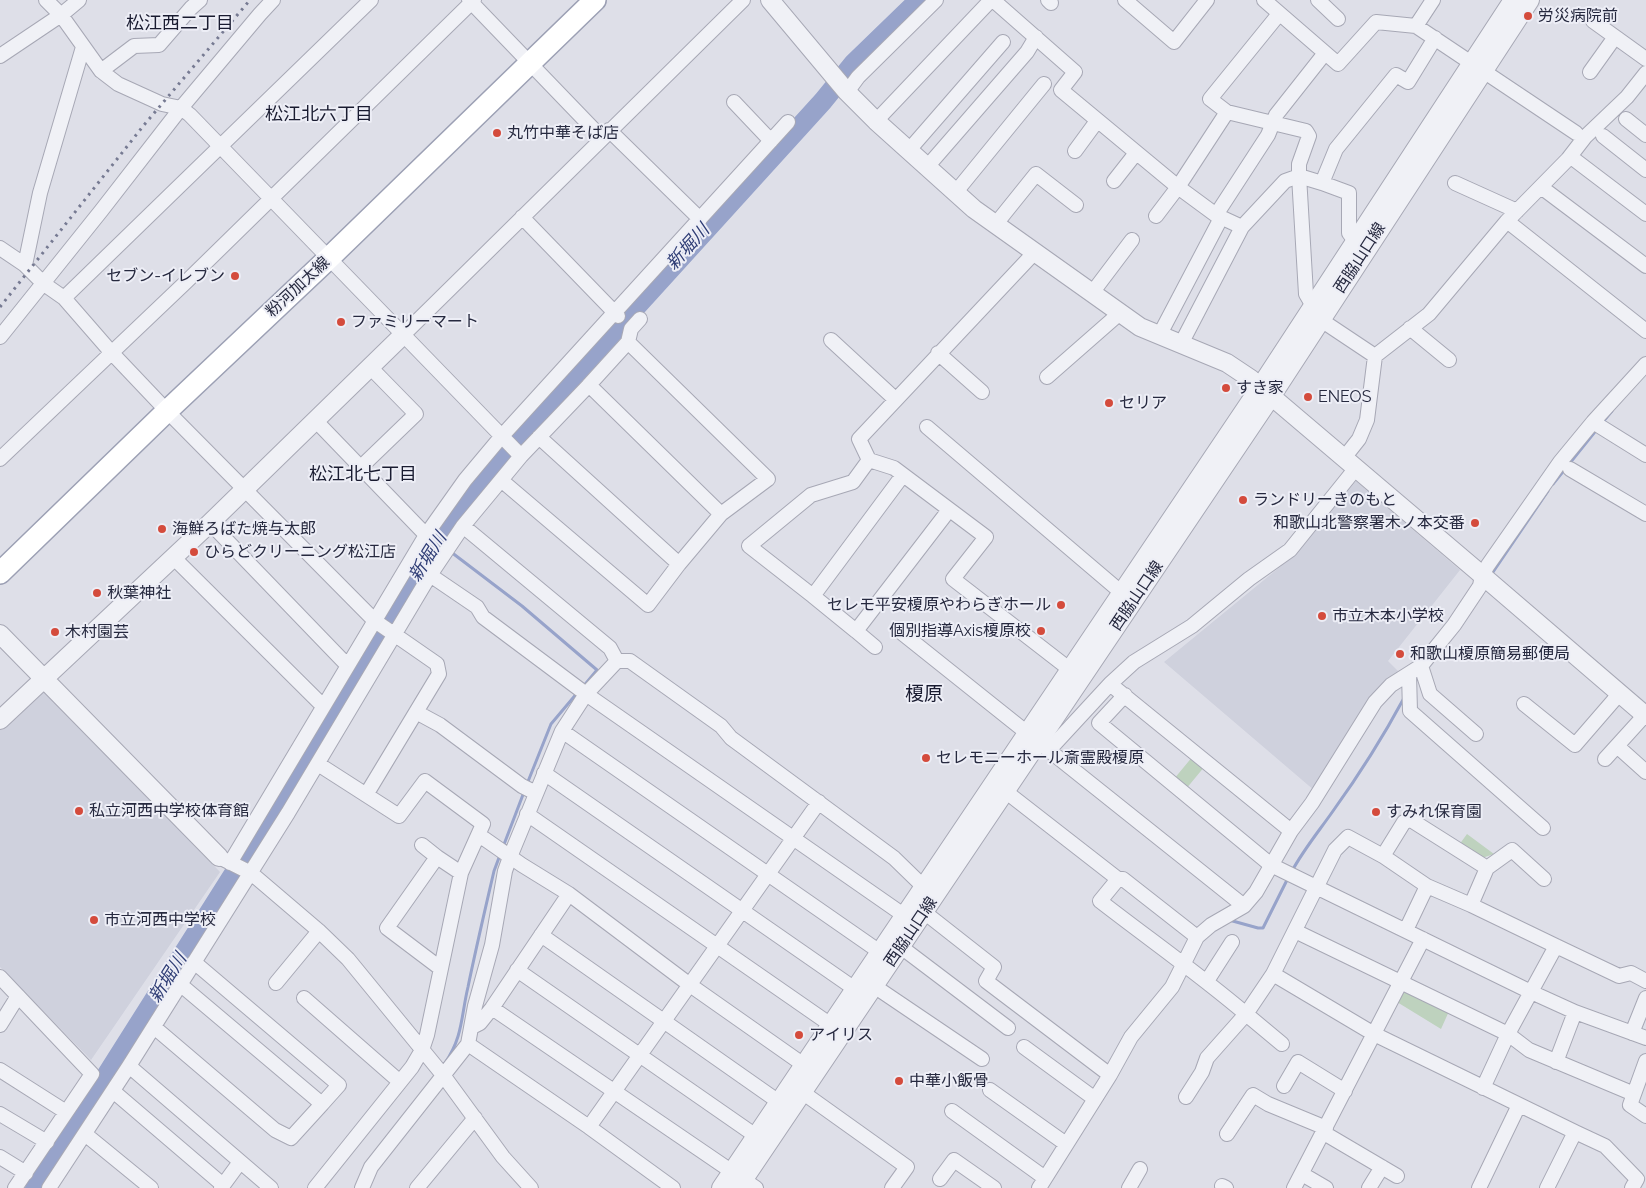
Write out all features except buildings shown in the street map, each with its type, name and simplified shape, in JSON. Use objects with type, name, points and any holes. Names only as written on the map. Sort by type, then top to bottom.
[{"type":"main road","name":"粉河加太線","points":[[0,573],[595,0]]},
{"type":"street","points":[[46,0],[61,15],[100,71],[118,84],[162,104],[181,108],[190,115],[519,454]]},
{"type":"street","points":[[0,56],[61,15],[79,0]]},
{"type":"street","points":[[100,71],[134,46],[159,44],[200,0]]},
{"type":"street","points":[[0,337],[44,284],[181,108],[273,0]]},
{"type":"street","points":[[64,298],[372,0]]},
{"type":"street","points":[[0,720],[210,523],[370,368],[743,0]]},
{"type":"street","points":[[770,0],[846,90],[876,121],[955,193],[996,225],[1140,327],[1227,363],[1266,392],[1646,716],[1605,759]]},
{"type":"street","points":[[846,90],[936,0]]},
{"type":"street","points":[[876,121],[992,0],[1075,72],[1061,90],[1178,187],[1219,216],[1242,227]]},
{"type":"street","points":[[1128,1],[1174,42],[1207,0]]},
{"type":"street","points":[[1264,0],[1338,64],[1376,22],[1416,26],[1576,133]]},
{"type":"street","points":[[1318,0],[1338,19]]},
{"type":"street","points":[[1416,26],[1433,0]]},
{"type":"street","name":"西脇山口線","points":[[1478,67],[1513,0]]},
{"type":"street","name":"西脇山口線","points":[[1076,674],[1266,392],[1360,245],[1478,67],[1530,0]]},
{"type":"street","points":[[0,459],[187,281],[471,1],[529,63],[700,219]]},
{"type":"street","points":[[1279,14],[1210,99],[1227,112],[1306,131],[1310,136],[1299,164],[1306,294],[1317,313],[1376,356]]},
{"type":"street","points":[[1594,21],[1646,59]]},
{"type":"street","points":[[1590,72],[1615,37]]},
{"type":"street","points":[[927,167],[1027,52],[1036,38]]},
{"type":"street","points":[[1322,183],[1336,149],[1396,75],[1408,82],[1435,38]]},
{"type":"street","points":[[909,150],[1003,42]]},
{"type":"street","points":[[25,264],[40,193],[82,47]]},
{"type":"street","points":[[1159,336],[1219,216],[1268,135],[1276,115],[1325,53]]},
{"type":"street","points":[[1038,741],[1110,684],[1134,662],[1192,626],[1249,579],[1290,550],[1350,463],[1367,420],[1376,356],[1429,314],[1507,221],[1568,159],[1585,138],[1627,97],[1646,73]]},
{"type":"street","points":[[955,193],[1044,84]]},
{"type":"street","points":[[734,102],[771,141]]},
{"type":"street","points":[[1156,216],[1178,187],[1227,112]]},
{"type":"street","points":[[1626,119],[1646,135]]},
{"type":"street","points":[[1075,151],[1097,121]]},
{"type":"street","points":[[225,860],[375,622],[426,535],[465,480],[788,122]]},
{"type":"street","points":[[1603,136],[1646,170]]},
{"type":"street","points":[[1114,181],[1136,152]]},
{"type":"street","points":[[1575,160],[1646,214]]},
{"type":"street","points":[[996,225],[1036,174],[1076,205]]},
{"type":"street","points":[[1181,344],[1242,227],[1285,181],[1299,176],[1349,193],[1350,233],[1360,245]]},
{"type":"street","points":[[1455,183],[1517,211]]},
{"type":"street","points":[[1541,187],[1646,266]]},
{"type":"street","points":[[522,217],[616,314]]},
{"type":"street","points":[[1507,221],[1646,331]]},
{"type":"street","points":[[1092,293],[1132,240]]},
{"type":"street","points":[[0,248],[25,264],[44,284],[64,298],[111,352],[167,411],[375,622],[437,664],[439,674],[366,796]]},
{"type":"street","points":[[1035,252],[859,439],[869,460],[894,468],[986,538],[954,579],[1076,674]]},
{"type":"street","points":[[1047,377],[1120,313]]},
{"type":"street","points":[[1410,328],[1449,360]]},
{"type":"street","points":[[56,1185],[85,1134],[181,985],[318,764],[430,574],[463,526],[501,480],[519,454],[540,437],[589,385],[632,329],[768,479],[722,514],[679,564],[648,605],[501,480]]},
{"type":"street","points":[[831,340],[895,399]]},
{"type":"street","points":[[938,353],[982,392]]},
{"type":"street","points":[[952,1111],[1042,1183],[1110,1075],[1131,1037],[1186,967],[1198,937],[1211,925],[1244,906],[1256,892],[1291,831],[1312,803],[1375,702],[1391,685],[1415,670],[1454,625],[1560,462],[1597,425],[1646,364]]},
{"type":"street","points":[[361,467],[416,414],[370,368]]},
{"type":"street","points":[[589,385],[722,514]]},
{"type":"street","name":"西脇山口線","points":[[721,1188],[742,1182],[802,1092],[810,1069],[831,1025],[904,916],[929,892],[1005,792],[1038,741],[1122,593],[1266,392]]},
{"type":"street","points":[[315,420],[426,535]]},
{"type":"street","points":[[1597,425],[1646,455]]},
{"type":"street","points":[[927,427],[1122,593]]},
{"type":"street","points":[[540,437],[679,564]]},
{"type":"street","points":[[869,460],[853,482],[811,496],[749,546],[876,647]]},
{"type":"street","points":[[1570,469],[1646,514]]},
{"type":"street","points":[[812,596],[904,475]]},
{"type":"street","points":[[856,631],[949,510]]},
{"type":"street","points":[[210,523],[347,665]]},
{"type":"street","points":[[463,526],[610,648],[617,661]]},
{"type":"street","points":[[174,557],[323,706]]},
{"type":"street","points":[[430,574],[477,607],[483,618],[586,694],[904,916]]},
{"type":"street","points":[[902,633],[1244,906]]},
{"type":"street","points":[[0,634],[225,860],[251,873],[319,931],[348,959],[442,1075],[503,1157],[531,1188]]},
{"type":"street","points":[[362,1188],[371,1167],[468,1044],[475,1006],[492,945],[505,871],[510,857],[562,731],[586,694],[617,661]]},
{"type":"street","points":[[617,661],[630,662],[721,726],[731,738],[894,858],[929,892]]},
{"type":"street","points":[[1415,670],[1430,694],[1476,734]]},
{"type":"street","points":[[1415,670],[1410,711],[1543,828]]},
{"type":"street","points":[[1110,684],[1291,831]]},
{"type":"street","points":[[1524,704],[1575,746],[1620,693]]},
{"type":"street","points":[[1125,695],[1099,723],[1271,865],[1531,992],[1575,1012],[1646,1038]]},
{"type":"street","points":[[416,712],[440,724],[522,786],[536,793]]},
{"type":"street","points":[[562,731],[880,952]]},
{"type":"street","name":"西脇山口線","points":[[742,1182],[756,1136],[779,1102],[810,1069],[874,986],[924,912],[929,892],[1038,741]]},
{"type":"street","points":[[1617,746],[1646,772]]},
{"type":"street","points":[[315,1188],[412,1067],[422,1050],[427,1035],[461,873],[483,824],[425,782],[399,816],[318,764]]},
{"type":"street","points":[[544,773],[855,989]]},
{"type":"street","points":[[1005,792],[1118,879],[1123,879],[1198,937]]},
{"type":"street","points":[[589,1127],[818,802]]},
{"type":"street","points":[[527,814],[831,1025]]},
{"type":"street","points":[[1383,856],[1404,822],[1411,820],[1487,868]]},
{"type":"street","points":[[479,835],[568,894],[810,1069]]},
{"type":"street","points":[[1186,1097],[1202,1072],[1207,1058],[1246,1014],[1273,974],[1335,850],[1348,837],[1383,856],[1427,886],[1619,976],[1631,973],[1646,981]]},
{"type":"street","points":[[422,845],[461,873]]},
{"type":"street","points":[[1471,905],[1487,868],[1512,850],[1544,879]]},
{"type":"street","points":[[438,857],[387,928],[440,968]]},
{"type":"street","points":[[1118,879],[1100,901],[1207,981],[1282,1044]]},
{"type":"street","points":[[1406,930],[1427,886]]},
{"type":"street","points":[[472,1026],[480,1023],[492,1008],[568,894]]},
{"type":"street","points":[[924,912],[994,968],[986,981],[1110,1075]]},
{"type":"street","points":[[276,983],[319,931]]},
{"type":"street","points":[[1295,931],[1402,981],[1508,1034],[1529,1050],[1634,1094]]},
{"type":"street","points":[[541,935],[779,1102]]},
{"type":"street","points":[[1294,1188],[1423,939]]},
{"type":"street","points":[[1207,981],[1232,942]]},
{"type":"street","points":[[1483,1088],[1508,1034],[1556,946]]},
{"type":"street","points":[[901,947],[1008,1028]]},
{"type":"street","points":[[154,1027],[275,1130],[291,1138],[339,1084],[194,962]]},
{"type":"street","points":[[517,970],[756,1136]]},
{"type":"street","points":[[1273,974],[1374,1034],[1605,1146],[1637,1179],[1632,1188]]},
{"type":"street","points":[[0,978],[92,1074],[15,1188]]},
{"type":"street","points":[[181,985],[322,1104]]},
{"type":"street","points":[[874,986],[982,1059]]},
{"type":"street","points":[[0,1026],[18,996]]},
{"type":"street","points":[[304,998],[400,1082]]},
{"type":"street","points":[[1632,1033],[1646,998]]},
{"type":"street","points":[[492,1008],[742,1182]]},
{"type":"street","points":[[1556,1062],[1575,1012]]},
{"type":"street","points":[[468,1044],[589,1127],[673,1188]]},
{"type":"street","points":[[1024,1047],[1095,1099]]},
{"type":"street","points":[[1646,1060],[1630,1105],[1646,1116]]},
{"type":"street","points":[[1284,1086],[1298,1062],[1345,1091]]},
{"type":"street","points":[[129,1066],[271,1188]]},
{"type":"street","points":[[0,1070],[66,1112]]},
{"type":"street","points":[[990,1090],[1066,1144]]},
{"type":"street","points":[[113,1091],[222,1187],[240,1162]]},
{"type":"street","points":[[802,1092],[907,1167],[892,1188]]},
{"type":"street","points":[[1227,1134],[1253,1094],[1268,1104],[1325,1130],[1397,1176]]},
{"type":"street","points":[[1479,1188],[1519,1105]]},
{"type":"street","points":[[0,1114],[47,1142]]},
{"type":"street","points":[[417,1188],[475,1118]]},
{"type":"street","points":[[1547,1188],[1575,1132]]},
{"type":"street","points":[[85,1134],[151,1188]]},
{"type":"street","points":[[0,1157],[26,1172]]},
{"type":"street","points":[[940,1179],[954,1160],[994,1188]]},
{"type":"street","points":[[1369,1188],[1382,1167]]},
{"type":"street","points":[[1129,1188],[1140,1169]]},
{"type":"street","points":[[1302,1174],[1326,1188]]},
{"type":"shaded area","name":"市立木本小学校","points":[[1356,481],[1460,570],[1388,661],[1401,674],[1315,791],[1164,662],[1292,557]]},
{"type":"shaded area","name":"市立河西中学校","points":[[43,689],[220,872],[91,1060],[0,967],[0,730]]},
{"type":"green space","points":[[1193,756],[1205,766],[1186,789],[1174,779]]},
{"type":"green space","points":[[1467,834],[1494,854],[1479,859],[1459,845]]},
{"type":"green space","points":[[1409,991],[1450,1009],[1441,1029],[1397,1002],[1402,993]]},
{"type":"waterway","name":"新堀川","points":[[35,1188],[307,758],[436,543],[487,471],[823,101],[853,64],[919,0]]},
{"type":"waterway","points":[[1602,423],[1612,411]]},
{"type":"waterway","points":[[1553,484],[1598,428]]},
{"type":"waterway","points":[[1491,575],[1548,491]]},
{"type":"waterway","points":[[436,543],[444,547]]},
{"type":"waterway","points":[[451,552],[522,606],[597,670],[582,688]]},
{"type":"waterway","points":[[527,784],[551,724],[578,692]]},
{"type":"waterway","points":[[1292,871],[1361,770],[1404,698]]},
{"type":"waterway","points":[[503,847],[524,792]]},
{"type":"waterway","points":[[445,1063],[455,1044],[461,1026],[487,900],[500,855]]},
{"type":"waterway","points":[[1229,920],[1263,928],[1288,878]]},
{"type":"railway","points":[[0,307],[144,125],[250,0]]},
{"type":"place","name":"労災病院前","points":[[1528,16]]},
{"type":"place","name":"丸竹中華そば店","points":[[497,133]]},
{"type":"place","name":"セブン-イレブン","points":[[235,276]]},
{"type":"place","name":"ファミリーマート","points":[[341,322]]},
{"type":"place","name":"すき家","points":[[1226,388]]},
{"type":"place","name":"ENEOS","points":[[1308,397]]},
{"type":"place","name":"セリア","points":[[1109,403]]},
{"type":"place","name":"ランドリーきのもと","points":[[1243,500]]},
{"type":"place","name":"和歌山北警察署木ノ本交番","points":[[1475,523]]},
{"type":"place","name":"海鮮ろばた焼与太郎","points":[[162,529]]},
{"type":"place","name":"ひらどクリーニング松江店","points":[[194,552]]},
{"type":"place","name":"秋葉神社","points":[[97,593]]},
{"type":"place","name":"セレモ平安榎原やわらぎホール","points":[[1061,605]]},
{"type":"place","name":"市立木本小学校","points":[[1322,616]]},
{"type":"place","name":"個別指導Axis榎原校","points":[[1041,631]]},
{"type":"place","name":"木村園芸","points":[[55,632]]},
{"type":"place","name":"和歌山榎原簡易郵便局","points":[[1400,654]]},
{"type":"place","name":"セレモニーホール斎霊殿榎原","points":[[926,758]]},
{"type":"place","name":"私立河西中学校体育館","points":[[79,811]]},
{"type":"place","name":"すみれ保育園","points":[[1376,812]]},
{"type":"place","name":"市立河西中学校","points":[[94,920]]},
{"type":"place","name":"アイリス","points":[[799,1035]]},
{"type":"place","name":"中華小飯骨","points":[[899,1081]]},
{"type":"district","name":"松江西二丁目","points":[[180,24]]},
{"type":"district","name":"松江北六丁目","points":[[319,115]]},
{"type":"district","name":"松江北七丁目","points":[[363,475]]},
{"type":"district","name":"榎原","points":[[924,694]]}]
